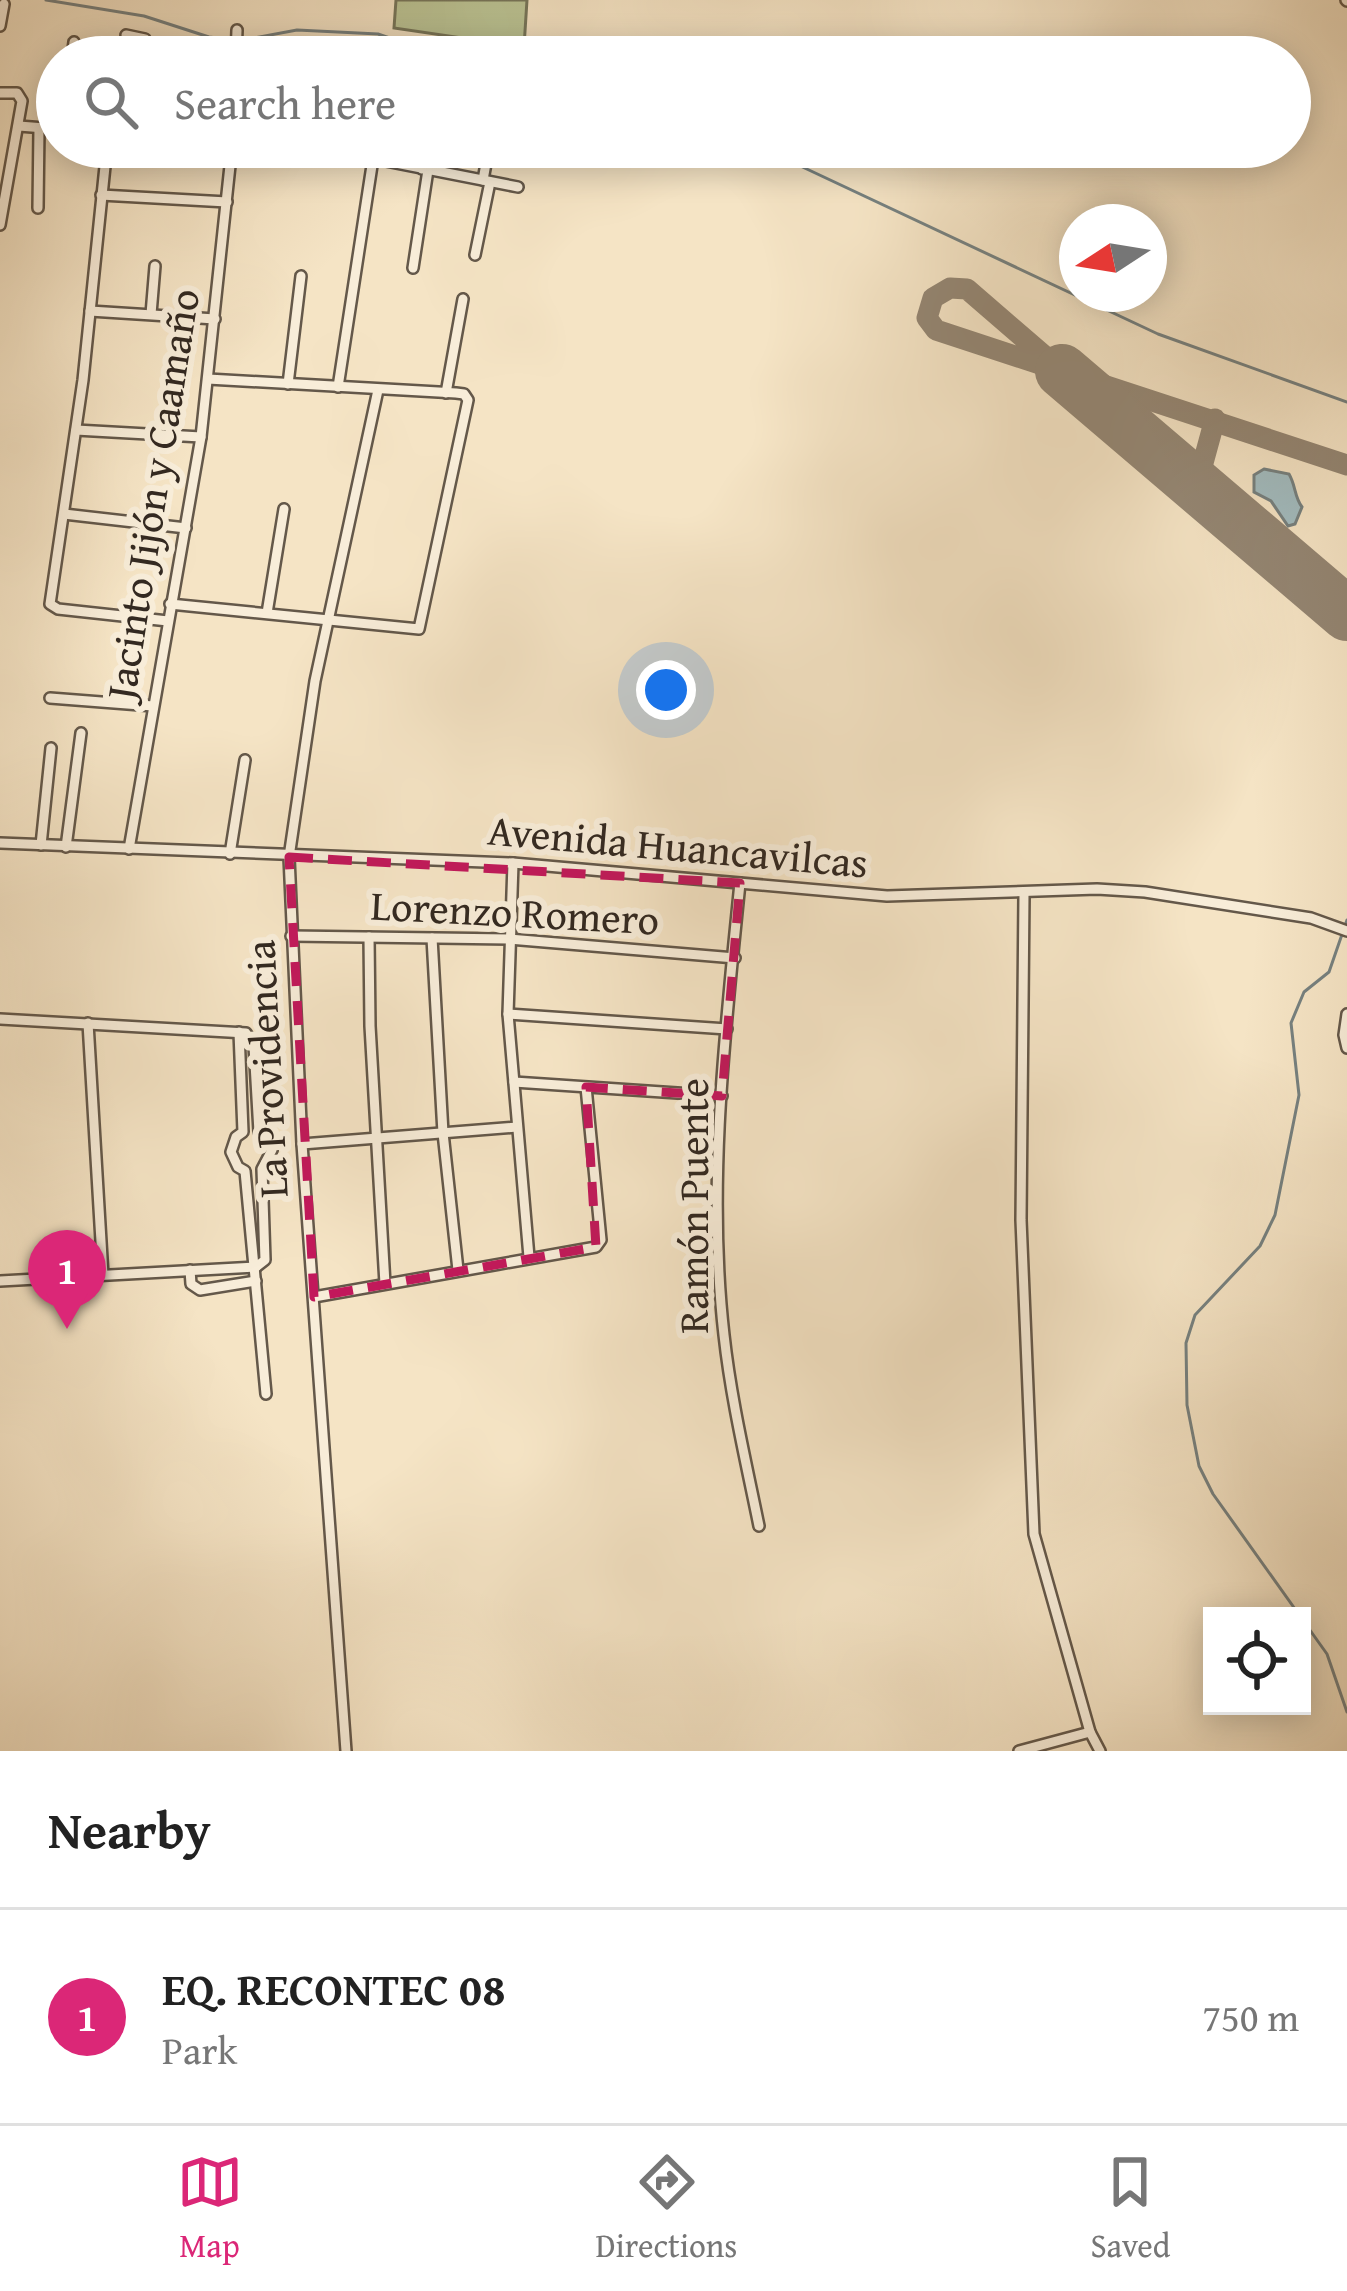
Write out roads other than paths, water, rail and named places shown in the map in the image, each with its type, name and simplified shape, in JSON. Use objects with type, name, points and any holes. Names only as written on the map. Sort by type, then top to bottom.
[{"type":"street","points":[[0,26],[4,4]]},
{"type":"street","points":[[126,34],[134,36]]},
{"type":"street","points":[[0,93],[21,97],[0,225]]},
{"type":"street","points":[[19,126],[36,128]]},
{"type":"street","points":[[38,168],[38,208]]},
{"type":"street","points":[[104,168],[76,430],[50,604],[168,621]]},
{"type":"street","name":"Jacinto Jijón y Caamaño","points":[[129,849],[201,437],[230,168]]},
{"type":"street","points":[[338,387],[372,168]]},
{"type":"street","points":[[416,168],[518,187]]},
{"type":"street","points":[[475,255],[487,168]]},
{"type":"street","points":[[413,268],[425,170]]},
{"type":"street","points":[[101,195],[227,202]]},
{"type":"street","points":[[151,314],[155,266]]},
{"type":"street","points":[[288,384],[301,276]]},
{"type":"street","points":[[446,392],[463,299]]},
{"type":"street","points":[[90,311],[215,319]]},
{"type":"street","points":[[170,604],[329,618],[404,630],[421,627],[468,400],[464,394],[446,392],[208,379]]},
{"type":"street","name":"La Providencia","points":[[346,1751],[302,1144],[289,857],[329,618],[378,390]]},
{"type":"street","points":[[76,430],[201,437]]},
{"type":"street","points":[[267,613],[284,509]]},
{"type":"street","points":[[64,514],[186,528]]},
{"type":"street","points":[[50,698],[153,706]]},
{"type":"street","points":[[66,847],[81,734]]},
{"type":"street","points":[[41,845],[51,748]]},
{"type":"street","points":[[230,854],[245,760]]},
{"type":"street","name":"Avenida Huancavilcas","points":[[0,843],[513,863],[886,896],[1096,889],[1145,892],[1334,924],[1347,931]]},
{"type":"street","points":[[513,863],[508,1014],[529,1256]]},
{"type":"street","name":"Ramón Puente","points":[[740,883],[722,1096],[718,1220],[723,1331],[759,1526]]},
{"type":"street","points":[[1024,894],[1022,1220],[1034,1534],[1090,1732],[1100,1751]]},
{"type":"street","name":"Lorenzo Romero","points":[[291,936],[508,939],[735,958]]},
{"type":"street","points":[[369,937],[385,1284]]},
{"type":"street","points":[[431,938],[443,1133],[458,1270]]},
{"type":"street","points":[[508,1014],[727,1029]]},
{"type":"street","points":[[1347,1014],[1343,1035],[1347,1048]]},
{"type":"street","points":[[0,1019],[88,1023],[238,1032],[246,1033],[254,1046],[259,1132],[272,1150],[262,1169],[245,1171],[230,1152],[243,1132],[238,1032]]},
{"type":"street","points":[[88,1023],[103,1275]]},
{"type":"street","points":[[514,1082],[722,1096]]},
{"type":"street","points":[[314,1297],[596,1247],[601,1240],[586,1087]]},
{"type":"street","points":[[302,1144],[517,1127]]},
{"type":"street","points":[[243,1132],[259,1132]]},
{"type":"street","points":[[0,1281],[256,1268],[265,1260],[262,1169]]},
{"type":"street","points":[[245,1171],[266,1394]]},
{"type":"street","points":[[190,1270],[191,1284],[200,1290],[256,1281]]},
{"type":"street","points":[[1019,1751],[1090,1732]]},
{"type":"water","points":[[1264,469],[1289,474],[1302,507],[1295,524],[1288,526],[1271,501],[1254,492],[1254,475]]},
{"type":"waterway","points":[[46,0],[144,16],[206,36]]},
{"type":"waterway","points":[[265,36],[297,30],[384,36]]},
{"type":"waterway","points":[[805,168],[1158,334],[1347,402]]},
{"type":"waterway","points":[[1294,1607],[1213,1494],[1199,1466],[1187,1405],[1186,1343],[1195,1315],[1260,1246],[1275,1215],[1299,1095],[1291,1023],[1304,992],[1329,972],[1347,920]]},
{"type":"waterway","points":[[1311,1632],[1327,1654],[1347,1712]]},
{"type":"place","name":"EQ. RECONTEC 08","points":[[67,1329]]}]
